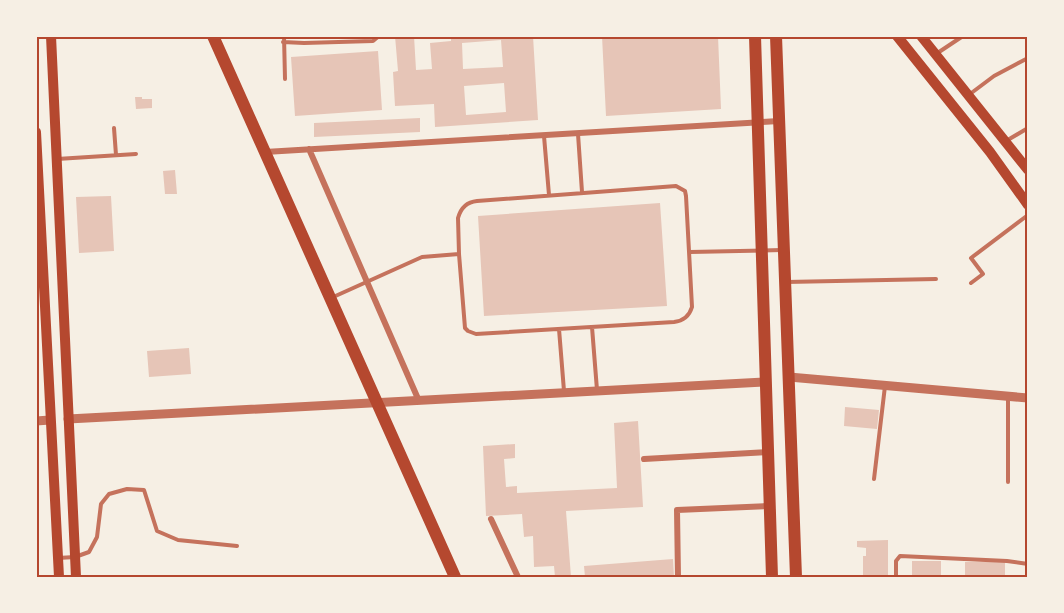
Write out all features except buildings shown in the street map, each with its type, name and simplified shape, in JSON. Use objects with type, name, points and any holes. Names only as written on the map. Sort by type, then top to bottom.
[{"type":"main road","points":[[51,36],[76,577]]},
{"type":"main road","points":[[213,36],[455,577]]},
{"type":"main road","points":[[755,36],[772,577]]},
{"type":"main road","points":[[776,36],[796,577]]},
{"type":"main road","points":[[897,36],[990,152],[1028,205]]},
{"type":"main road","points":[[921,36],[1028,170]]},
{"type":"main road","points":[[954,107],[968,95]]},
{"type":"main road","points":[[36,132],[41,333],[50,420],[59,577]]},
{"type":"main road","points":[[766,382],[789,377]]},
{"type":"main road","points":[[50,420],[68,419]]},
{"type":"main road","points":[[768,452],[791,451]]},
{"type":"street","points":[[265,152],[779,121]]},
{"type":"street","points":[[309,149],[419,401]]},
{"type":"street","points":[[789,377],[1028,398]]},
{"type":"street","points":[[68,419],[766,382]]},
{"type":"street","points":[[36,421],[50,420]]},
{"type":"street","points":[[644,459],[768,452]]},
{"type":"street","points":[[678,577],[677,510],[770,506]]},
{"type":"street","points":[[491,519],[518,577]]},
{"type":"lane","points":[[285,79],[283,39],[304,43],[373,41],[379,36]]},
{"type":"lane","points":[[935,54],[963,36]]},
{"type":"lane","points":[[968,95],[994,76],[1028,58]]},
{"type":"lane","points":[[114,128],[116,155]]},
{"type":"lane","points":[[1006,142],[1028,128]]},
{"type":"lane","points":[[578,133],[582,192]]},
{"type":"lane","points":[[544,135],[549,195]]},
{"type":"lane","points":[[57,159],[136,154]]},
{"type":"lane","points":[[676,186],[685,191],[690,252],[691,312],[684,320],[674,322],[476,334],[468,331],[465,323],[459,254],[458,218],[462,208],[466,204],[477,201],[549,195],[676,186]]},
{"type":"lane","points":[[971,283],[983,274],[971,258],[1028,215]]},
{"type":"lane","points":[[690,252],[784,250]]},
{"type":"lane","points":[[330,298],[422,257],[459,254]]},
{"type":"lane","points":[[785,282],[936,279]]},
{"type":"lane","points":[[591,327],[597,391]]},
{"type":"lane","points":[[559,329],[564,393]]},
{"type":"lane","points":[[874,479],[885,386]]},
{"type":"lane","points":[[1008,397],[1008,482]]},
{"type":"lane","points":[[58,558],[75,557],[89,552],[97,537],[101,504],[109,494],[127,489],[144,490],[157,531],[178,540],[237,546]]},
{"type":"lane","points":[[896,577],[896,561],[900,556],[1028,564]]}]
